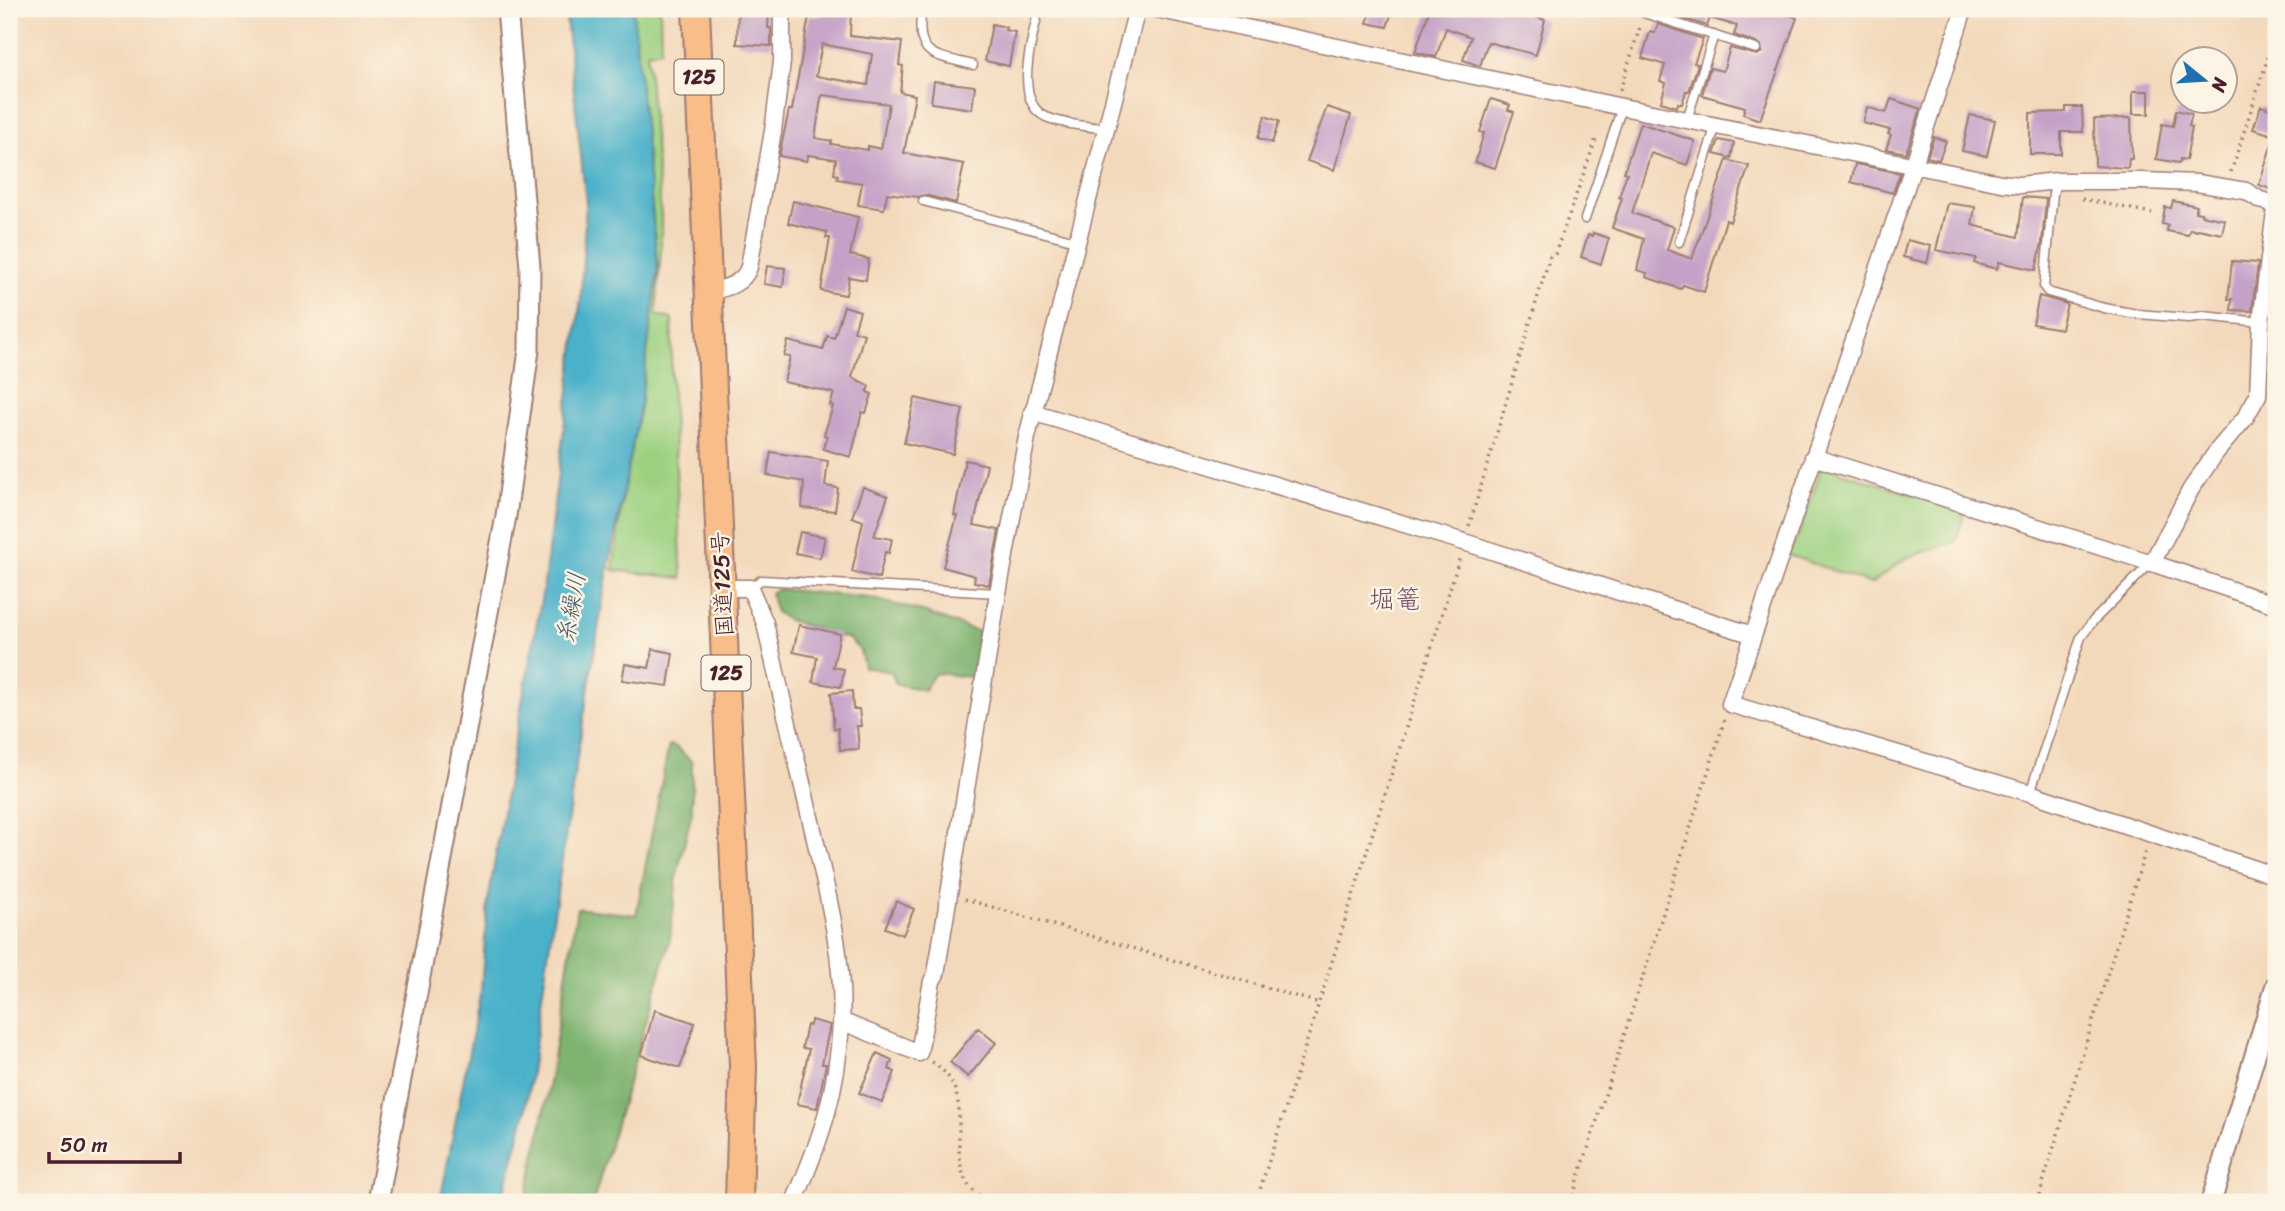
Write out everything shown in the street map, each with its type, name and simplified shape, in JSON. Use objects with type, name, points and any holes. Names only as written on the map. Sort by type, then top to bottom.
[{"type":"highway","name":"国道125号","points":[[696,9],[743,1066],[739,1202]]},
{"type":"street","points":[[378,1202],[506,516],[529,350],[530,267],[507,9]]},
{"type":"street","points":[[708,292],[730,287],[742,279],[749,267],[774,131],[781,75],[782,9]]},
{"type":"street","points":[[841,1021],[919,1053],[932,981],[936,974],[998,593],[1032,412],[1137,9]]},
{"type":"street","points":[[1159,9],[2001,183],[2055,187],[2143,181],[2227,187],[2246,191],[2260,200],[2276,204],[2261,321],[2258,395],[2245,418],[2190,489],[2151,563]]},
{"type":"street","points":[[1964,9],[1730,704],[2031,793],[2276,876]]},
{"type":"street","points":[[2258,395],[2276,394]]},
{"type":"street","points":[[1032,412],[1464,542],[1752,635]]},
{"type":"street","points":[[1813,457],[2276,605]]},
{"type":"street","points":[[722,587],[750,588],[765,623],[822,869],[838,961],[841,1021],[835,1080],[819,1144],[794,1202]]},
{"type":"street","points":[[2211,1202],[2276,985]]},
{"type":"lane","points":[[922,9],[919,29],[925,46],[933,55],[973,65]]},
{"type":"lane","points":[[1039,9],[1026,66],[1033,102],[1045,117],[1088,127],[1106,128]]},
{"type":"lane","points":[[1644,13],[1756,49]]},
{"type":"lane","points":[[1687,119],[1714,35]]},
{"type":"lane","points":[[1585,219],[1615,105]]},
{"type":"lane","points":[[1679,242],[1716,125]]},
{"type":"lane","points":[[2055,187],[2043,287],[2048,292],[2137,314],[2261,321]]},
{"type":"lane","points":[[923,201],[1076,241]]},
{"type":"lane","points":[[2031,793],[2081,637],[2092,621],[2151,563]]},
{"type":"lane","points":[[750,588],[761,580],[998,593]]},
{"type":"path","points":[[1256,1202],[1464,542],[1550,256],[1555,254],[1615,105],[1644,13]]},
{"type":"path","points":[[2227,187],[2276,33]]},
{"type":"path","points":[[2055,187],[2152,213]]},
{"type":"path","points":[[1571,1202],[1730,704]]},
{"type":"path","points":[[2037,1202],[2150,833]]},
{"type":"path","points":[[949,894],[1319,1003]]},
{"type":"path","points":[[919,1053],[937,1065],[955,1085],[964,1173],[971,1188],[988,1202]]},
{"type":"green space","points":[[626,9],[660,9],[661,50],[647,53],[661,215],[656,315],[672,319],[671,376],[682,578],[613,570],[632,424]]},
{"type":"green space","points":[[1822,466],[1966,511],[1955,542],[1906,558],[1871,584],[1786,554],[1797,540]]},
{"type":"green space","points":[[779,589],[869,598],[917,610],[979,632],[976,664],[970,677],[935,673],[924,690],[896,684],[891,672],[864,667],[860,650],[849,639],[788,620],[776,612],[770,593]]},
{"type":"green space","points":[[669,745],[676,747],[692,762],[692,812],[677,874],[670,940],[593,1202],[526,1202],[546,1102],[577,908],[636,915]]},
{"type":"water","name":"糸繰川","points":[[565,9],[633,9],[658,270],[640,407],[607,575],[574,776],[525,1114],[502,1202],[440,1202],[481,990],[488,902],[543,590],[581,298],[586,203]]},
{"type":"building","points":[[738,9],[769,9],[771,46],[737,44]]},
{"type":"building","points":[[821,9],[851,9],[850,36],[902,42],[900,92],[915,95],[904,153],[964,164],[956,203],[925,195],[918,197],[887,193],[884,209],[858,205],[862,183],[837,179],[838,175],[834,174],[836,159],[808,155],[807,161],[779,156],[789,110],[792,110],[809,16],[821,16]],"holes":[[[822,44],[872,54],[868,85],[816,76]],[[823,95],[889,104],[881,149],[868,146],[868,150],[831,144],[832,141],[815,138]]]},
{"type":"building","points":[[1372,9],[1393,9],[1387,27],[1367,23]]},
{"type":"building","points":[[1430,9],[1538,9],[1536,17],[1545,20],[1536,55],[1488,42],[1480,66],[1463,60],[1471,37],[1446,28],[1436,57],[1415,52]]},
{"type":"building","points":[[1662,9],[1769,9],[1797,18],[1760,120],[1743,114],[1745,107],[1702,95],[1710,68],[1723,71],[1730,48],[1757,55],[1762,52],[1761,45],[1734,35],[1737,26],[1710,18],[1707,26],[1662,12]]},
{"type":"building","points":[[992,24],[1015,32],[1009,66],[985,61]]},
{"type":"building","points":[[1658,24],[1703,39],[1694,63],[1698,64],[1689,91],[1686,91],[1682,104],[1678,103],[1677,107],[1661,102],[1666,83],[1660,81],[1665,65],[1642,58],[1650,32],[1655,33]]},
{"type":"building","points":[[934,81],[975,86],[972,109],[931,103]]},
{"type":"building","points":[[2133,91],[2149,91],[2149,114],[2133,114]]},
{"type":"building","points":[[1491,99],[1510,105],[1508,110],[1514,112],[1495,168],[1475,162],[1484,133],[1480,132]]},
{"type":"building","points":[[1891,99],[1921,109],[1906,153],[1886,149],[1890,130],[1863,123],[1867,107],[1886,113]]},
{"type":"building","points":[[2261,106],[2276,111],[2276,136],[2253,129]]},
{"type":"building","points":[[1327,107],[1351,115],[1334,170],[1307,161]]},
{"type":"building","points":[[2066,107],[2082,107],[2083,132],[2061,132],[2061,154],[2030,154],[2030,113],[2066,112]]},
{"type":"building","points":[[1970,115],[1995,120],[1987,156],[1962,151]]},
{"type":"building","points":[[1265,116],[1279,121],[1272,143],[1258,138]]},
{"type":"building","points":[[2175,116],[2192,116],[2186,160],[2180,159],[2179,163],[2156,159],[2162,124],[2173,126]]},
{"type":"building","points":[[2131,118],[2132,159],[2129,159],[2128,168],[2095,166],[2094,119]]},
{"type":"building","points":[[1640,123],[1695,141],[1687,165],[1651,153],[1632,213],[1674,227],[1667,250],[1692,259],[1727,160],[1749,166],[1730,222],[1726,220],[1704,292],[1683,285],[1681,289],[1646,277],[1647,273],[1637,270],[1644,239],[1612,228],[1622,198],[1619,197],[1627,173],[1624,172]]},
{"type":"building","points":[[1934,137],[1946,141],[1939,160],[1927,157]]},
{"type":"building","points":[[1719,140],[1734,143],[1731,158],[1714,154]]},
{"type":"building","points":[[2273,140],[2276,141],[2276,191],[2259,185]]},
{"type":"building","points":[[1855,164],[1900,173],[1893,193],[1851,182]]},
{"type":"building","points":[[2023,197],[2046,199],[2042,243],[2036,270],[1999,262],[1997,269],[1974,263],[1976,258],[1936,250],[1947,203],[1975,207],[1972,225],[2018,237]]},
{"type":"building","points":[[793,201],[858,217],[850,255],[869,259],[866,280],[849,277],[846,295],[821,291],[830,238],[826,238],[827,232],[788,223]]},
{"type":"building","points":[[2173,201],[2197,206],[2195,212],[2201,215],[2225,220],[2222,234],[2198,229],[2190,229],[2188,235],[2167,231],[2168,225],[2162,224],[2165,207],[2171,208]]},
{"type":"building","points":[[1593,233],[1609,238],[1601,264],[1581,257],[1588,235],[1592,236]]},
{"type":"building","points":[[1907,240],[1931,246],[1927,263],[1903,257]]},
{"type":"building","points":[[2232,261],[2258,263],[2252,311],[2231,310],[2232,299],[2228,299]]},
{"type":"building","points":[[767,266],[785,268],[783,287],[764,284]]},
{"type":"building","points":[[2039,296],[2067,304],[2061,329],[2033,324]]},
{"type":"building","points":[[844,306],[860,311],[854,331],[864,334],[852,377],[869,386],[867,392],[872,394],[866,413],[862,412],[851,457],[823,449],[834,393],[784,382],[790,357],[784,356],[788,341],[823,350],[827,336],[834,338]]},
{"type":"building","points":[[915,398],[963,409],[953,454],[904,443]]},
{"type":"building","points":[[771,452],[828,461],[825,486],[838,488],[835,511],[802,508],[804,482],[767,475]]},
{"type":"building","points":[[965,460],[987,465],[974,525],[999,530],[989,585],[974,582],[975,576],[943,567],[957,516],[954,515]]},
{"type":"building","points":[[863,487],[888,496],[874,536],[892,539],[889,553],[885,552],[879,578],[852,572],[863,521],[852,517]]},
{"type":"building","points":[[800,532],[825,537],[820,558],[795,553]]},
{"type":"building","points":[[799,625],[840,634],[833,667],[844,669],[841,687],[813,682],[817,657],[793,652]]},
{"type":"building","points":[[653,649],[673,653],[668,686],[622,680],[625,664],[649,668]]},
{"type":"building","points":[[852,691],[853,709],[859,709],[859,749],[840,750],[838,728],[834,729],[831,693]]},
{"type":"building","points":[[896,901],[914,909],[903,935],[885,928]]},
{"type":"building","points":[[655,1010],[695,1023],[680,1068],[641,1055]]},
{"type":"building","points":[[811,1020],[830,1025],[817,1108],[797,1104],[809,1049],[802,1048],[807,1025],[810,1026]]},
{"type":"building","points":[[978,1028],[996,1043],[968,1077],[950,1062]]},
{"type":"building","points":[[877,1053],[892,1060],[889,1069],[895,1072],[882,1102],[859,1093]]},
{"type":"district","name":"堀篭","points":[[1395,599]]}]
